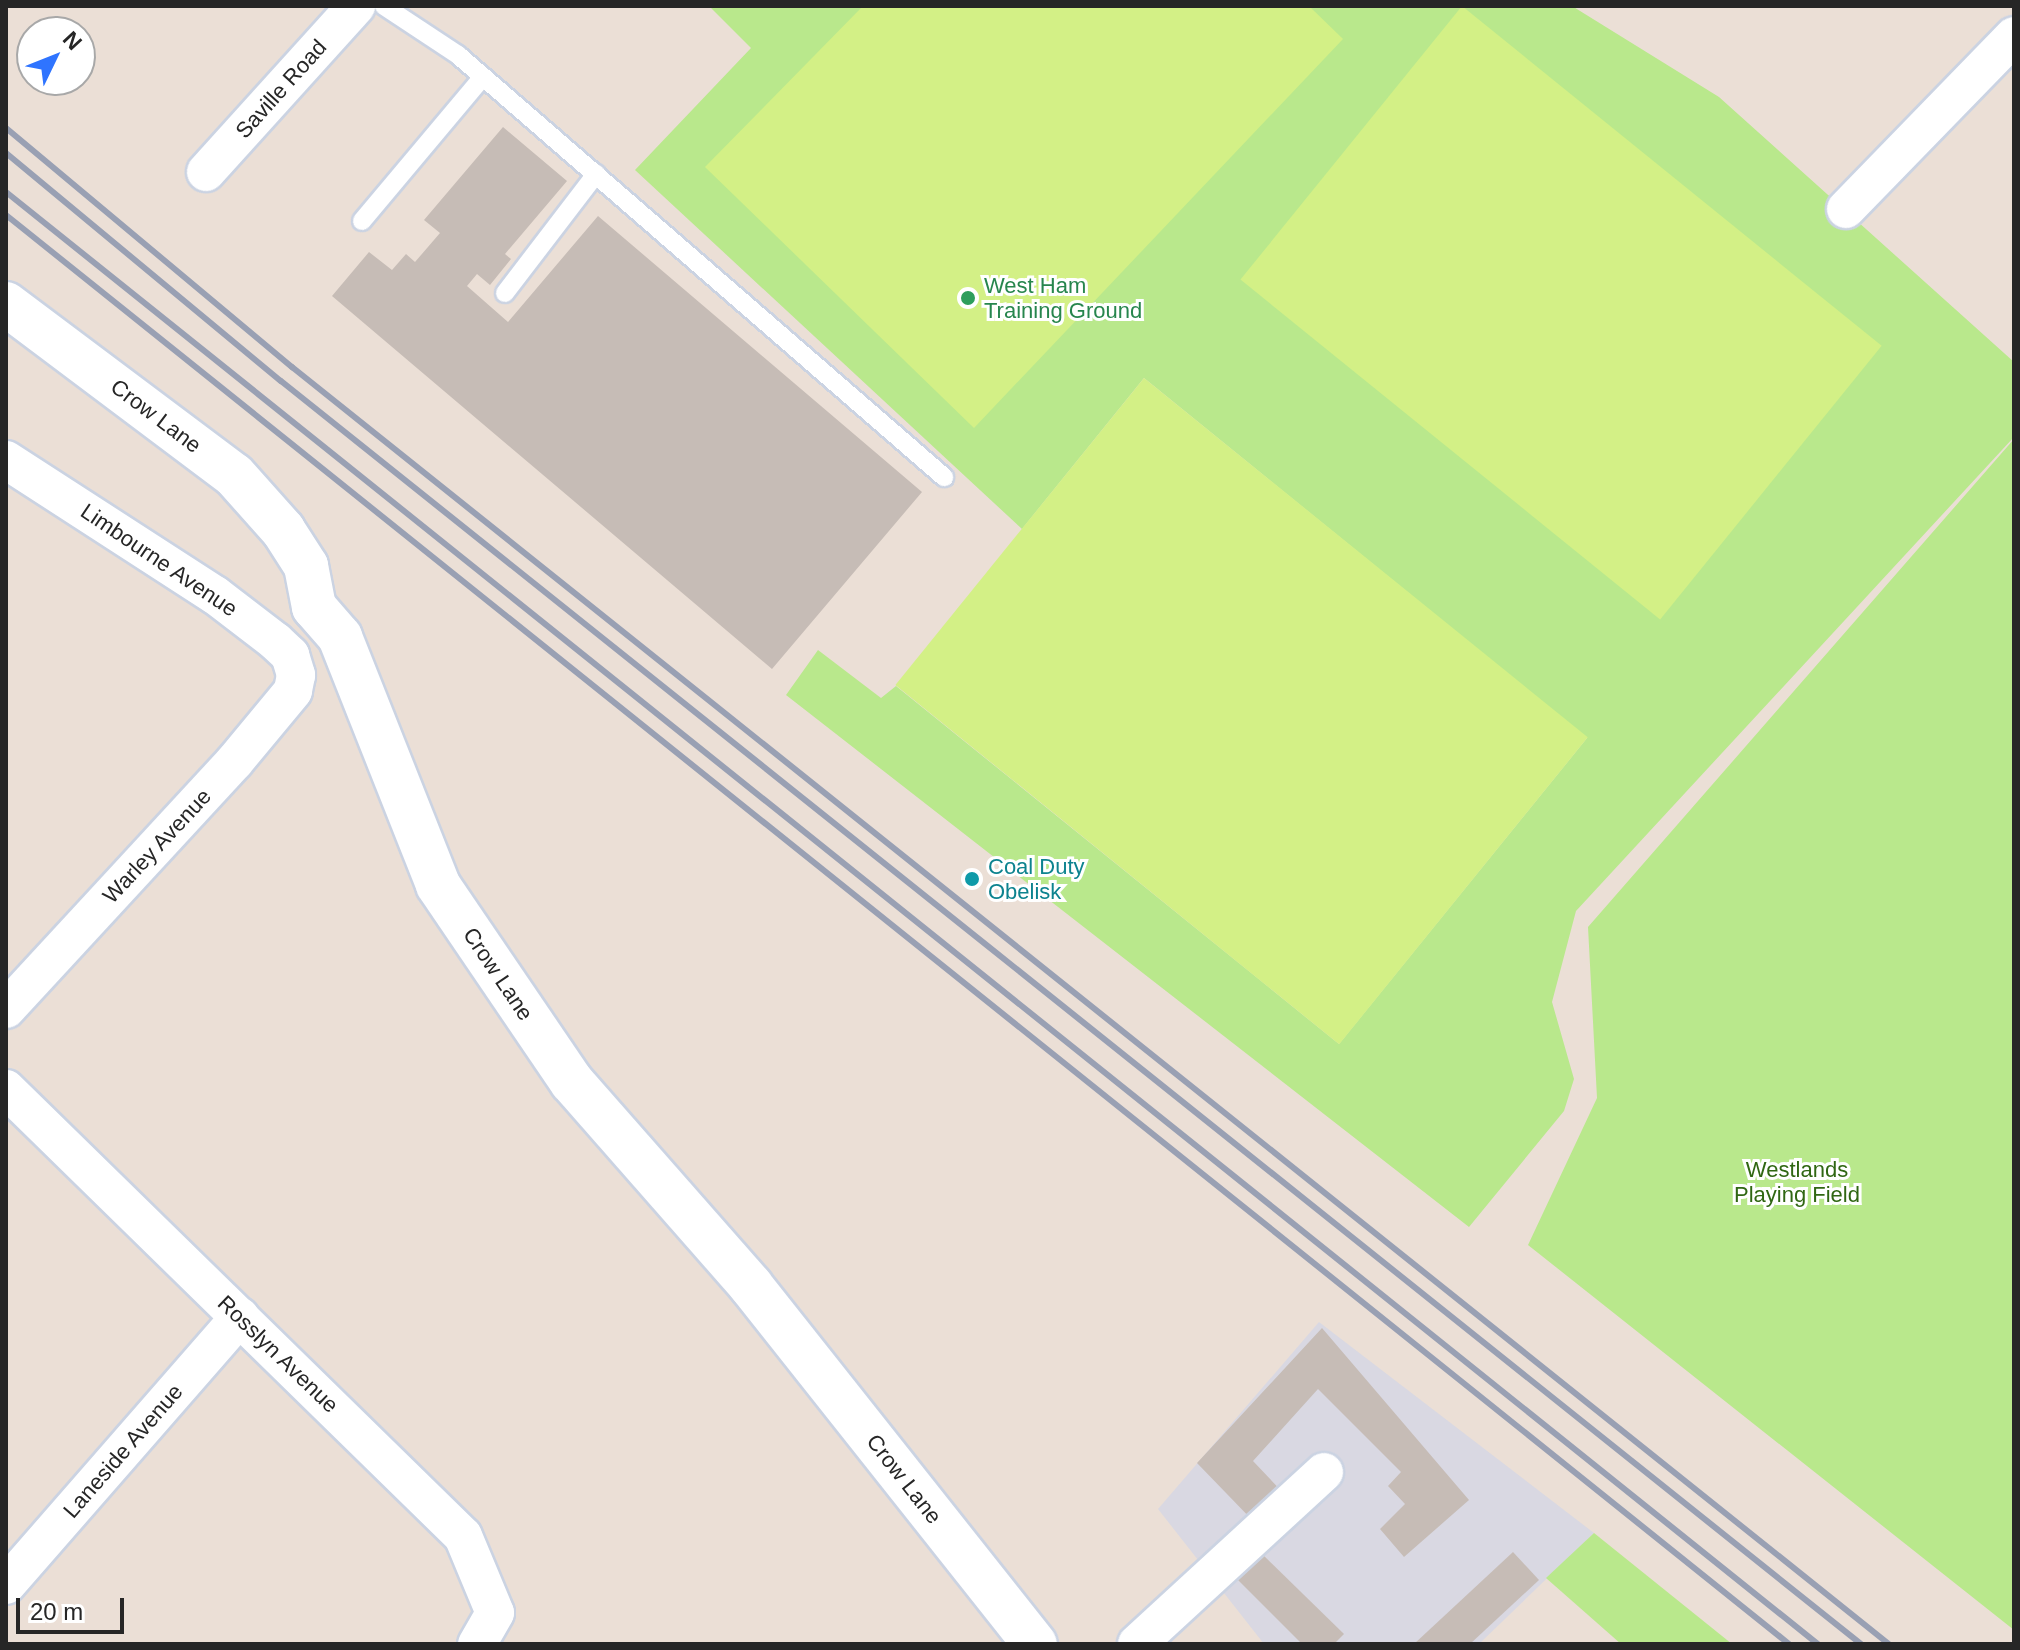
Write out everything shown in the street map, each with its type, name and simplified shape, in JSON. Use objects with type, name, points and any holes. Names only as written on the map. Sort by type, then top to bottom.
[{"type":"street","name":"Saville Road","points":[[206,172],[356,6]]},
{"type":"street","points":[[1846,209],[2014,36]]},
{"type":"street","name":"Crow Lane","points":[[6,304],[176,429],[259,500],[306,566],[307,593],[321,620],[340,637],[365,693],[438,885],[572,1082],[751,1286],[1035,1644]]},
{"type":"street","name":"Limbourne Avenue","points":[[6,460],[215,595],[290,655],[296,675]]},
{"type":"street","name":"Warley Avenue","points":[[6,1009],[234,762],[293,691],[296,675]]},
{"type":"street","name":"Rosslyn Avenue","points":[[6,1089],[463,1536],[495,1613],[477,1644]]},
{"type":"street","name":"Laneside Avenue","points":[[6,1585],[240,1317]]},
{"type":"street","points":[[1137,1644],[1324,1472]]},
{"type":"lane","points":[[384,6],[483,77],[944,477]]},
{"type":"lane","points":[[362,221],[483,77]]},
{"type":"lane","points":[[505,293],[596,174]]},
{"type":"shaded area","points":[[1319,1322],[1594,1533],[1479,1644],[1264,1644],[1158,1509]]},
{"type":"green space","points":[[709,6],[1572,6],[1719,97],[2014,362],[2014,437],[1576,911],[1552,1002],[1574,1079],[1564,1111],[1469,1227],[786,695],[818,650],[881,698],[896,686],[1339,1044],[1587,738],[1144,378],[1022,529],[635,170],[751,48]]},
{"type":"green space","name":"West Ham Training Ground","points":[[863,6],[1309,6],[1343,39],[974,428],[705,167]]},
{"type":"green space","points":[[1462,6],[1882,346],[1660,619],[1240,280]]},
{"type":"green space","points":[[1144,378],[1588,737],[1339,1044],[895,685]]},
{"type":"green space","name":"Westlands Playing Field","points":[[2014,439],[2014,1630],[1528,1245],[1597,1098],[1588,927]]},
{"type":"green space","points":[[1594,1533],[1732,1644],[1621,1644],[1546,1578]]},
{"type":"building","points":[[503,127],[567,181],[505,254],[511,259],[490,285],[477,274],[467,286],[508,322],[598,216],[922,492],[772,669],[332,296],[369,252],[392,270],[406,254],[415,262],[440,233],[424,220]]},
{"type":"building","points":[[1322,1328],[1469,1500],[1404,1557],[1380,1529],[1405,1504],[1388,1486],[1401,1472],[1318,1389],[1253,1461],[1287,1497],[1256,1524],[1197,1463]]},
{"type":"building","points":[[1259,1551],[1344,1634],[1334,1644],[1302,1644],[1234,1576]]},
{"type":"building","points":[[1513,1552],[1539,1580],[1470,1644],[1414,1644]]},
{"type":"railway","points":[[6,128],[292,367],[1889,1644]]},
{"type":"railway","points":[[6,153],[281,381],[1861,1644]]},
{"type":"railway","points":[[6,192],[1818,1644]]},
{"type":"railway","points":[[6,215],[1789,1644]]},
{"type":"place","name":"West Ham Training Ground","points":[[968,298]]},
{"type":"place","name":"Coal Duty Obelisk","points":[[972,879]]}]
